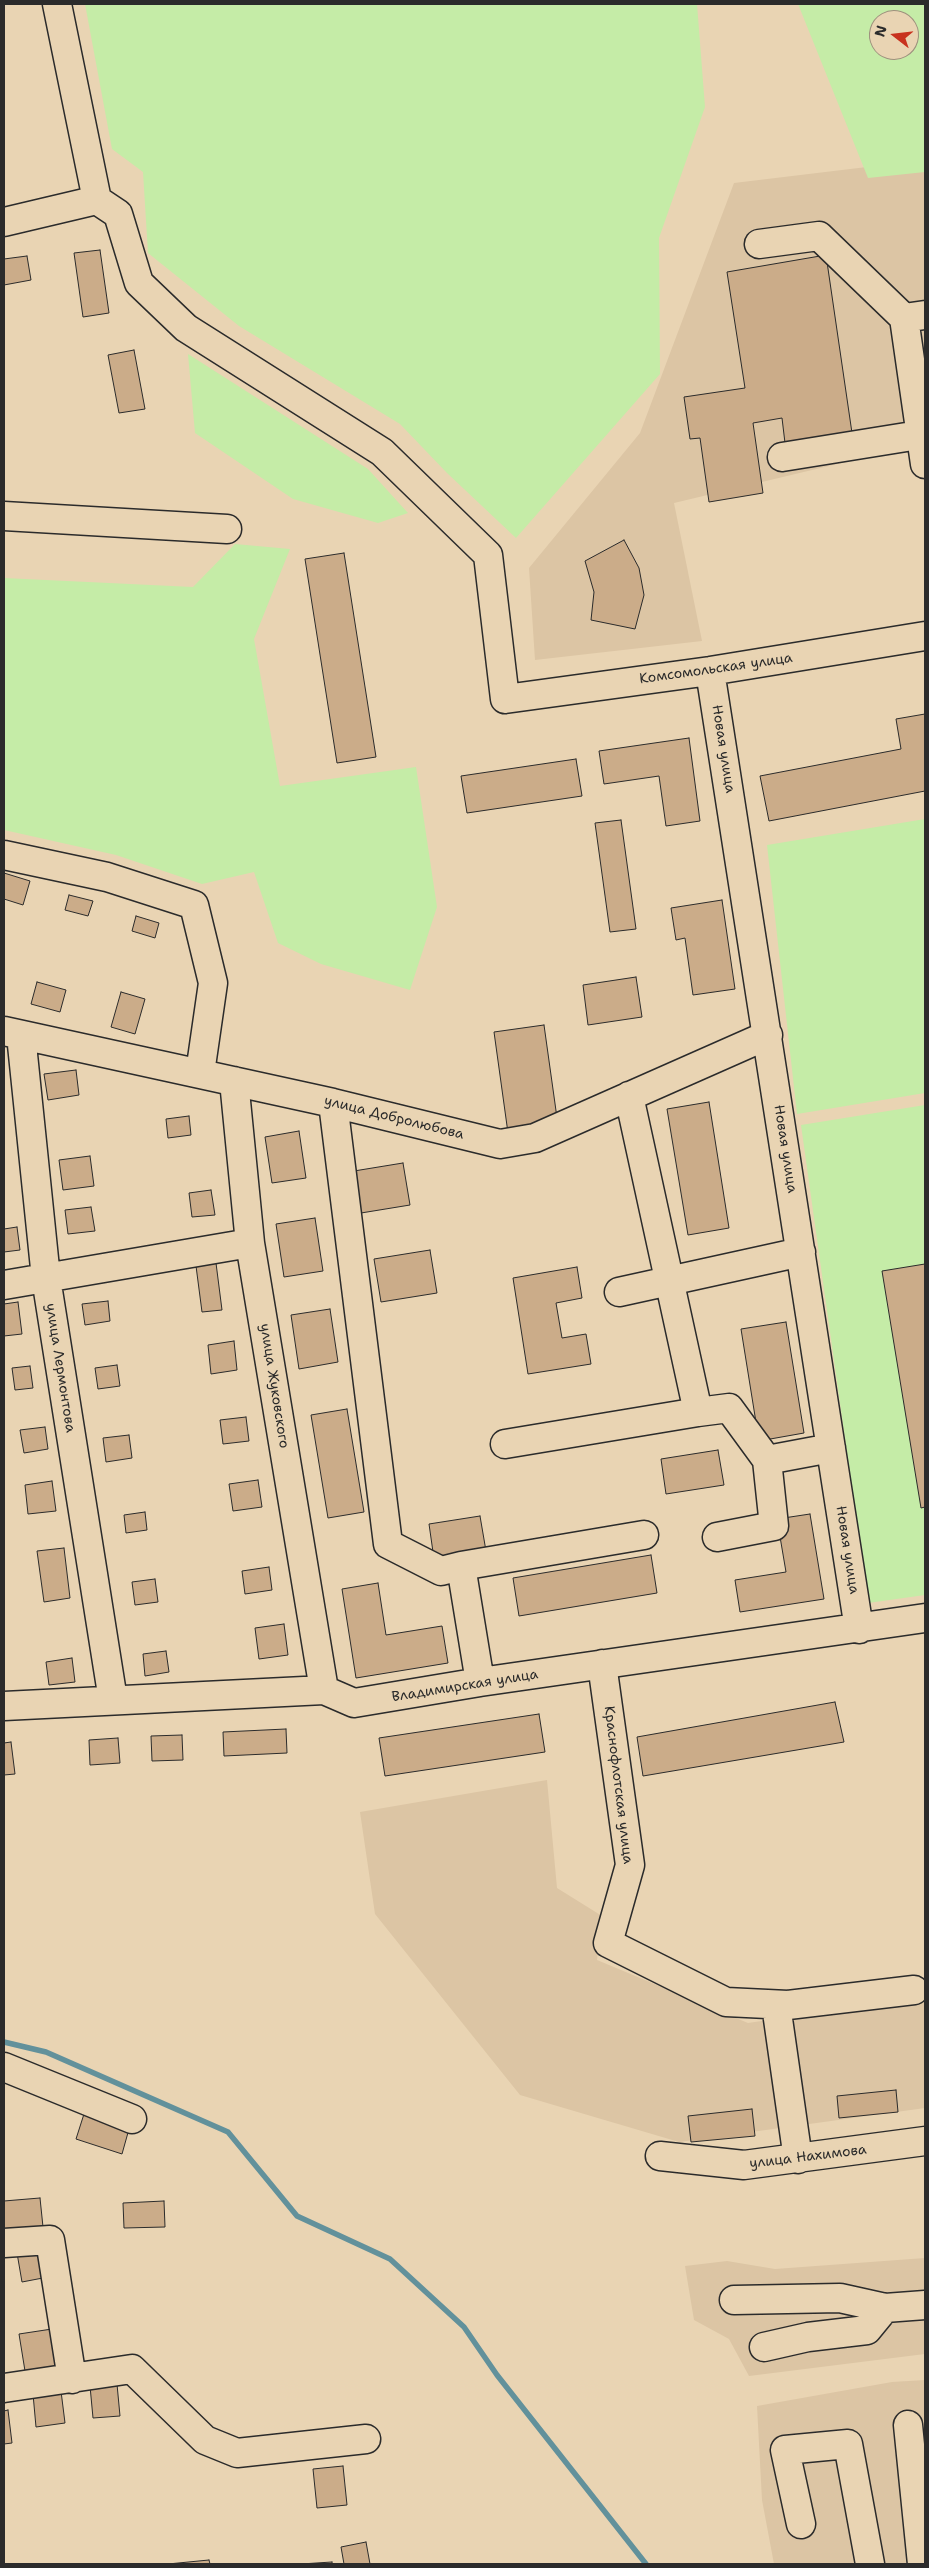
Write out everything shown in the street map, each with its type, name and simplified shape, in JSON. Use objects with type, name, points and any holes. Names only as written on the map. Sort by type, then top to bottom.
[{"type":"street","points":[[4,222],[97,200],[57,4]]},
{"type":"street","name":"Комсомольская улица","points":[[97,200],[118,214],[140,283],[186,328],[382,452],[488,555],[505,698],[710,671],[925,636]]},
{"type":"street","points":[[759,244],[819,236],[914,316],[925,464]]},
{"type":"street","points":[[782,457],[923,435]]},
{"type":"street","points":[[4,516],[227,529]]},
{"type":"street","name":"Новая улица","points":[[710,671],[859,1629]]},
{"type":"street","points":[[4,855],[107,877],[194,905],[213,983],[200,1073]]},
{"type":"street","name":"улица Добролюбова","points":[[13,1033],[333,1103],[500,1144],[535,1138],[768,1035]]},
{"type":"street","name":"улица Лермонтова","points":[[13,1033],[46,1278],[113,1700]]},
{"type":"street","name":"улица Жуковского","points":[[234,1081],[250,1243],[324,1690]]},
{"type":"street","points":[[629,1096],[698,1412]]},
{"type":"street","points":[[333,1103],[388,1544],[442,1572],[461,1566],[644,1536]]},
{"type":"street","points":[[4,1284],[250,1243]]},
{"type":"street","points":[[619,1292],[801,1252]]},
{"type":"street","points":[[505,1444],[729,1408],[767,1460],[774,1526],[717,1537]]},
{"type":"street","points":[[767,1460],[831,1448]]},
{"type":"street","points":[[461,1566],[480,1682]]},
{"type":"street","name":"Владимирская улица","points":[[4,1706],[324,1690],[354,1703],[480,1682],[925,1618]]},
{"type":"street","name":"Краснофлотская улица","points":[[602,1664],[630,1865],[608,1943],[726,2002],[788,2005],[914,1990]]},
{"type":"street","points":[[776,2005],[798,2159]]},
{"type":"street","points":[[4,2068],[132,2119]]},
{"type":"street","name":"улица Нахимова","points":[[660,2156],[744,2165],[925,2141]]},
{"type":"street","points":[[4,2243],[50,2240],[72,2379]]},
{"type":"street","points":[[734,2300],[840,2298],[885,2308],[925,2305]]},
{"type":"street","points":[[764,2346],[808,2337],[867,2330],[885,2308]]},
{"type":"street","points":[[4,2388],[72,2379],[132,2368],[205,2440],[237,2453],[366,2439]]},
{"type":"street","points":[[908,2426],[922,2564]]},
{"type":"street","points":[[801,2524],[785,2450],[848,2444],[870,2564]]},
{"type":"shaded area","points":[[925,160],[925,443],[674,503],[702,641],[535,660],[529,568],[640,433],[734,183]]},
{"type":"shaded area","points":[[547,1780],[557,1888],[602,1916],[597,1960],[748,2023],[925,1997],[925,2108],[679,2142],[520,2095],[375,1914],[360,1812]]},
{"type":"shaded area","points":[[925,2258],[925,2354],[749,2376],[729,2339],[694,2320],[685,2266],[727,2261],[775,2269]]},
{"type":"shaded area","points":[[925,2380],[925,2564],[774,2564],[762,2500],[757,2406],[892,2382]]},
{"type":"green space","points":[[85,4],[697,4],[705,107],[659,238],[660,374],[516,538],[447,473],[400,424],[239,326],[148,253],[143,172],[112,149]]},
{"type":"green space","points":[[798,4],[925,4],[925,172],[868,178]]},
{"type":"green space","points":[[188,354],[368,469],[408,513],[378,523],[293,499],[195,433]]},
{"type":"green space","points":[[235,544],[290,549],[254,639],[280,786],[416,767],[437,907],[410,990],[321,964],[278,943],[254,872],[202,884],[116,855],[4,830],[4,578],[193,587]]},
{"type":"green space","points":[[925,819],[925,1093],[797,1114],[767,845]]},
{"type":"green space","points":[[925,1105],[925,1595],[868,1603],[801,1125]]},
{"type":"building","points":[[100,250],[109,313],[83,317],[74,253]]},
{"type":"building","points":[[826,255],[852,433],[785,443],[782,418],[753,423],[763,493],[709,502],[700,438],[690,439],[684,397],[745,388],[727,272]]},
{"type":"building","points":[[27,256],[31,280],[4,285],[4,259]]},
{"type":"building","points":[[134,350],[145,409],[119,413],[108,355]]},
{"type":"building","points":[[624,540],[639,568],[644,595],[635,629],[591,620],[594,592],[585,561]]},
{"type":"building","points":[[344,553],[376,757],[337,763],[305,559]]},
{"type":"building","points":[[925,714],[925,791],[769,821],[760,776],[901,749],[896,719]]},
{"type":"building","points":[[689,738],[700,821],[666,826],[659,776],[604,784],[599,751]]},
{"type":"building","points":[[576,759],[582,796],[467,813],[461,776]]},
{"type":"building","points":[[621,820],[636,929],[610,932],[595,823]]},
{"type":"building","points":[[4,873],[30,881],[23,905],[4,899]]},
{"type":"building","points":[[69,895],[93,901],[88,916],[65,910]]},
{"type":"building","points":[[722,900],[735,989],[693,995],[685,938],[676,940],[671,908]]},
{"type":"building","points":[[136,916],[159,923],[155,938],[132,931]]},
{"type":"building","points":[[636,977],[642,1017],[588,1025],[583,985]]},
{"type":"building","points":[[37,982],[66,990],[60,1012],[31,1004]]},
{"type":"building","points":[[121,992],[145,999],[135,1034],[111,1027]]},
{"type":"building","points":[[544,1025],[558,1125],[508,1133],[494,1032]]},
{"type":"building","points":[[76,1070],[79,1095],[48,1100],[44,1074]]},
{"type":"building","points":[[709,1102],[729,1228],[688,1235],[667,1109]]},
{"type":"building","points":[[189,1116],[191,1135],[168,1138],[166,1119]]},
{"type":"building","points":[[299,1131],[306,1178],[272,1183],[265,1137]]},
{"type":"building","points":[[90,1156],[94,1186],[63,1190],[59,1160]]},
{"type":"building","points":[[403,1163],[410,1205],[361,1213],[354,1171]]},
{"type":"building","points":[[211,1190],[215,1215],[192,1217],[189,1193]]},
{"type":"building","points":[[91,1207],[95,1231],[68,1234],[65,1210]]},
{"type":"building","points":[[315,1218],[323,1271],[284,1277],[276,1224]]},
{"type":"building","points":[[17,1227],[20,1250],[4,1252],[4,1229]]},
{"type":"building","points":[[430,1250],[437,1293],[381,1302],[374,1259]]},
{"type":"building","points":[[216,1263],[222,1310],[202,1312],[196,1266]]},
{"type":"building","points":[[925,1264],[925,1507],[921,1508],[882,1271]]},
{"type":"building","points":[[577,1267],[582,1298],[556,1303],[562,1338],[586,1334],[591,1364],[528,1374],[513,1278]]},
{"type":"building","points":[[108,1301],[110,1321],[85,1325],[82,1304]]},
{"type":"building","points":[[18,1302],[22,1334],[4,1336],[4,1304]]},
{"type":"building","points":[[330,1309],[338,1362],[299,1369],[291,1315]]},
{"type":"building","points":[[786,1322],[804,1433],[759,1441],[741,1329]]},
{"type":"building","points":[[234,1341],[237,1370],[211,1374],[208,1345]]},
{"type":"building","points":[[117,1365],[120,1386],[98,1389],[95,1368]]},
{"type":"building","points":[[30,1366],[33,1388],[15,1390],[12,1368]]},
{"type":"building","points":[[347,1409],[364,1512],[328,1518],[311,1415]]},
{"type":"building","points":[[246,1417],[249,1441],[223,1444],[220,1420]]},
{"type":"building","points":[[45,1427],[48,1449],[24,1453],[20,1430]]},
{"type":"building","points":[[129,1435],[132,1458],[106,1462],[103,1438]]},
{"type":"building","points":[[718,1450],[724,1485],[666,1494],[661,1459]]},
{"type":"building","points":[[258,1480],[262,1507],[233,1511],[229,1484]]},
{"type":"building","points":[[52,1481],[56,1511],[28,1514],[25,1485]]},
{"type":"building","points":[[145,1512],[147,1530],[126,1533],[124,1515]]},
{"type":"building","points":[[810,1514],[824,1599],[740,1612],[735,1580],[786,1572],[777,1519]]},
{"type":"building","points":[[480,1516],[486,1551],[434,1559],[429,1524]]},
{"type":"building","points":[[64,1548],[70,1598],[44,1602],[37,1551]]},
{"type":"building","points":[[651,1555],[657,1593],[519,1616],[513,1578]]},
{"type":"building","points":[[269,1567],[272,1590],[245,1594],[242,1571]]},
{"type":"building","points":[[155,1579],[158,1602],[135,1605],[132,1582]]},
{"type":"building","points":[[378,1583],[386,1635],[442,1626],[448,1663],[356,1678],[342,1589]]},
{"type":"building","points":[[284,1624],[288,1655],[259,1659],[255,1628]]},
{"type":"building","points":[[166,1651],[169,1672],[145,1676],[143,1654]]},
{"type":"building","points":[[72,1658],[75,1682],[49,1685],[46,1662]]},
{"type":"building","points":[[835,1702],[844,1742],[643,1776],[637,1737]]},
{"type":"building","points":[[539,1714],[545,1752],[385,1776],[379,1738]]},
{"type":"building","points":[[286,1729],[287,1753],[224,1756],[223,1732]]},
{"type":"building","points":[[182,1735],[183,1760],[152,1761],[151,1736]]},
{"type":"building","points":[[118,1738],[120,1763],[90,1765],[89,1740]]},
{"type":"building","points":[[11,1742],[15,1774],[4,1775],[4,1743]]},
{"type":"building","points":[[896,2090],[898,2112],[839,2118],[837,2096]]},
{"type":"building","points":[[752,2109],[755,2136],[691,2142],[688,2116]]},
{"type":"building","points":[[84,2114],[129,2129],[122,2154],[76,2139]]},
{"type":"building","points":[[40,2198],[43,2227],[4,2231],[4,2201]]},
{"type":"building","points":[[164,2201],[165,2227],[124,2228],[123,2203]]},
{"type":"building","points":[[43,2249],[48,2277],[22,2282],[17,2253]]},
{"type":"building","points":[[52,2329],[57,2366],[25,2371],[19,2334]]},
{"type":"building","points":[[117,2384],[120,2416],[93,2418],[90,2386]]},
{"type":"building","points":[[61,2391],[65,2423],[36,2427],[33,2394]]},
{"type":"building","points":[[8,2410],[12,2443],[4,2444],[4,2411]]},
{"type":"building","points":[[343,2466],[347,2505],[317,2508],[313,2469]]},
{"type":"building","points":[[366,2542],[370,2564],[344,2564],[341,2547]]},
{"type":"building","points":[[209,2560],[210,2564],[168,2564]]},
{"type":"building","points":[[332,2562],[332,2564],[301,2564]]},
{"type":"waterway","points":[[4,2042],[46,2052],[228,2132],[297,2216],[390,2259],[464,2327],[497,2375],[646,2564]]}]
